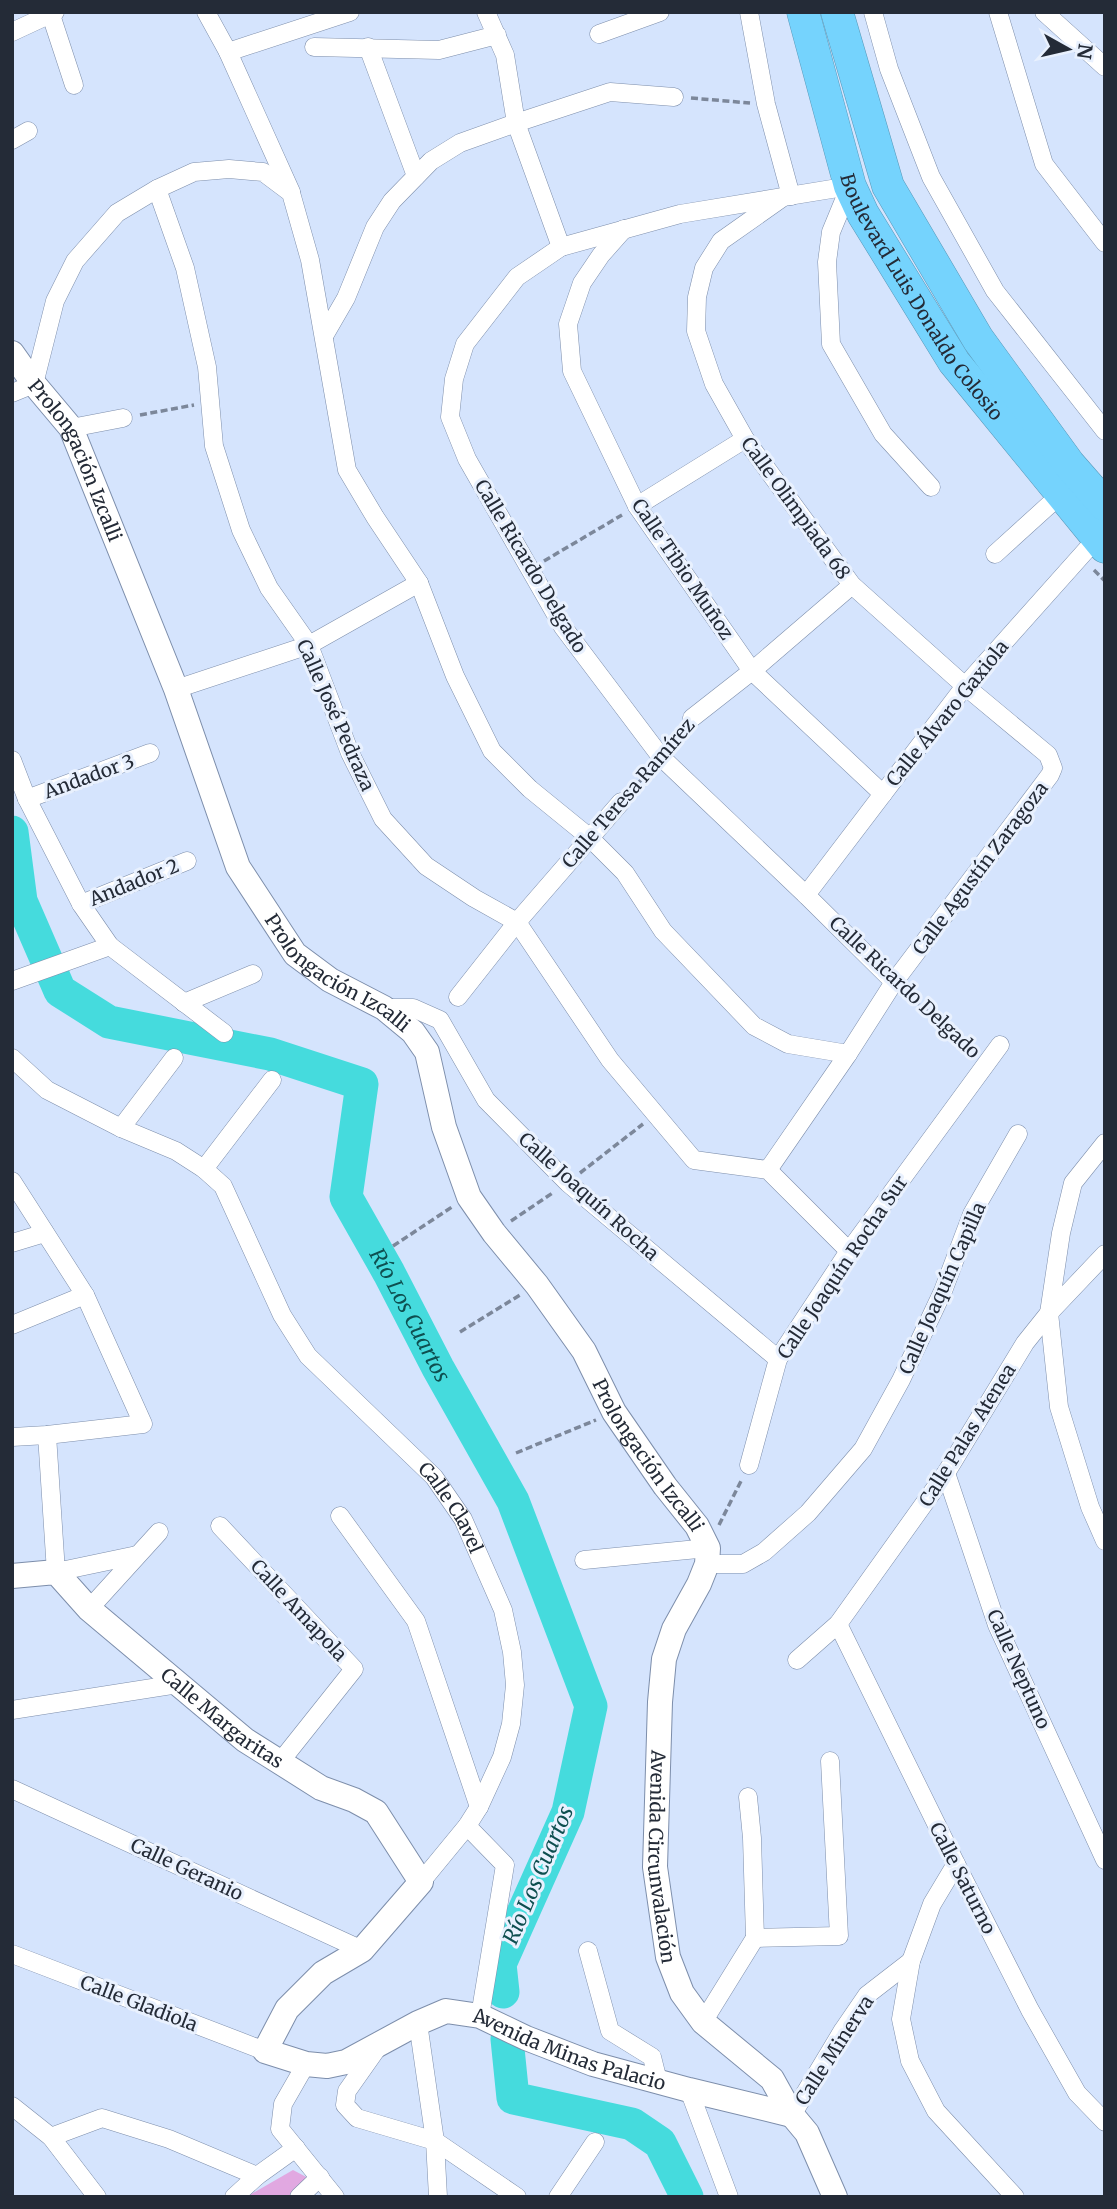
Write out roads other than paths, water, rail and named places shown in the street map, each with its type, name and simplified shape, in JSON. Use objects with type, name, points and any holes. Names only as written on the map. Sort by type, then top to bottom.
[{"type":"highway","name":"Boulevard Luis Donaldo Colosio","points":[[803,12],[850,186],[863,214],[954,362],[1101,542]]},
{"type":"highway","name":"Boulevard Luis Donaldo Colosio","points":[[837,12],[888,186],[978,339],[1069,464],[1105,505]]},
{"type":"street","points":[[206,12],[228,52],[291,193],[310,260],[347,470],[419,583],[455,676],[492,751],[530,789],[589,837],[625,873],[663,931],[754,1026],[788,1044],[848,1054]]},
{"type":"street","points":[[486,12],[505,55],[516,123],[561,247]]},
{"type":"street","points":[[599,34],[632,17],[660,12]]},
{"type":"street","points":[[750,12],[766,104],[787,197]]},
{"type":"street","points":[[873,12],[889,69],[931,177],[995,291],[1105,431]]},
{"type":"street","points":[[998,12],[1044,164],[1105,243]]},
{"type":"street","points":[[1044,12],[1105,67]]},
{"type":"street","points":[[12,32],[52,13],[74,85]]},
{"type":"street","points":[[228,52],[348,13]]},
{"type":"street","points":[[314,47],[439,50],[497,36]]},
{"type":"street","points":[[368,47],[416,176]]},
{"type":"street","points":[[324,336],[346,298],[375,226],[393,201],[431,161],[460,143],[610,92],[674,97]]},
{"type":"street","points":[[23,388],[55,301],[75,261],[117,213],[156,188],[194,172],[229,169],[263,172],[291,193]]},
{"type":"street","points":[[850,186],[831,232],[827,262],[831,344],[883,434],[931,487]]},
{"type":"street","name":"Calle Ricardo Delgado","points":[[850,186],[680,214],[561,247],[517,277],[466,344],[454,379],[450,417],[467,459],[563,627],[661,757],[894,982]]},
{"type":"street","name":"Calle José Pedraza","points":[[156,188],[185,268],[206,367],[214,446],[241,530],[270,588],[309,645],[350,753],[383,818],[426,866],[517,922],[610,1060],[694,1160],[768,1170]]},
{"type":"street","name":"Calle Olimpiada 68","points":[[787,197],[721,241],[705,268],[697,297],[696,331],[714,384],[745,439],[852,585],[965,686],[1048,755],[1053,768],[1050,775]]},
{"type":"street","name":"Calle Tibio Muñoz","points":[[624,229],[601,255],[582,283],[568,324],[572,371],[638,506],[752,671],[883,793]]},
{"type":"street","name":"Prolongación Izcalli","points":[[12,353],[23,388],[71,428],[176,689],[239,867],[295,954],[330,980],[384,1008],[413,1032],[427,1052],[444,1127],[469,1197],[584,1351],[614,1412],[697,1526],[707,1556]]},
{"type":"street","points":[[71,428],[123,418]]},
{"type":"street","points":[[638,506],[745,439]]},
{"type":"street","points":[[995,554],[1060,495]]},
{"type":"street","name":"Calle Álvaro Gaxiola","points":[[806,895],[965,686],[1101,542]]},
{"type":"street","points":[[176,689],[309,645],[419,583]]},
{"type":"street","name":"Calle Teresa Ramírez","points":[[692,718],[752,671],[852,585]]},
{"type":"street","name":"Andador 3","points":[[27,799],[150,753]]},
{"type":"street","points":[[12,760],[27,799],[81,904],[110,946],[224,1033]]},
{"type":"street","name":"Calle Agustín Zaragoza","points":[[768,1170],[894,982],[1050,775]]},
{"type":"street","name":"Calle Teresa Ramírez","points":[[458,997],[517,922],[621,802]]},
{"type":"street","name":"Andador 2","points":[[81,904],[187,861]]},
{"type":"street","points":[[16,979],[110,946]]},
{"type":"street","points":[[184,1003],[253,974]]},
{"type":"street","name":"Calle Joaquín Rocha","points":[[384,1008],[413,1008],[440,1020],[486,1100],[568,1183],[778,1359]]},
{"type":"street","name":"Calle Joaquín Rocha Sur","points":[[749,1465],[778,1359],[849,1251],[1000,1045]]},
{"type":"street","points":[[121,1128],[174,1058]]},
{"type":"street","name":"Calle Clavel","points":[[12,1059],[47,1090],[121,1128],[176,1151],[204,1169],[223,1186],[282,1315],[308,1356],[434,1477],[463,1519],[503,1610],[512,1652],[515,1685],[511,1724],[502,1757],[479,1807],[467,1826],[362,1950],[323,1973],[287,2009],[265,2051]]},
{"type":"street","points":[[204,1169],[272,1080]]},
{"type":"street","name":"Calle Joaquín Capilla","points":[[584,1560],[707,1556],[743,1564],[764,1552],[808,1513],[863,1449],[901,1380],[943,1291],[972,1214],[1018,1134]]},
{"type":"street","points":[[1105,1143],[1099,1147],[1073,1183],[1061,1233],[1049,1313],[1059,1407],[1090,1507],[1105,1541]]},
{"type":"street","points":[[768,1170],[849,1251]]},
{"type":"street","points":[[12,1181],[85,1295],[143,1424],[12,1437]]},
{"type":"street","points":[[12,1243],[46,1233]]},
{"type":"street","name":"Calle Palas Atenea","points":[[797,1660],[838,1624],[946,1473],[1025,1343],[1049,1313],[1105,1254]]},
{"type":"street","points":[[12,1325],[85,1295]]},
{"type":"street","points":[[47,1435],[56,1572]]},
{"type":"street","name":"Calle Neptuno","points":[[946,1473],[997,1625],[1105,1860]]},
{"type":"street","points":[[340,1516],[416,1621],[479,1807]]},
{"type":"street","name":"Calle Amapola","points":[[220,1526],[354,1669],[280,1762]]},
{"type":"street","points":[[89,1609],[159,1532]]},
{"type":"street","points":[[12,1576],[56,1572],[138,1555]]},
{"type":"street","name":"Avenida Circunvalación","points":[[707,1556],[699,1584],[674,1629],[664,1659],[660,1702],[655,1867],[668,1957],[682,1993],[703,2022],[772,2080],[792,2115]]},
{"type":"street","name":"Calle Margaritas","points":[[56,1572],[89,1609],[245,1740],[321,1788],[354,1800],[376,1812],[421,1882]]},
{"type":"street","name":"Calle Saturno","points":[[838,1624],[1030,2010],[1077,2094],[1105,2122]]},
{"type":"street","points":[[12,1710],[178,1684]]},
{"type":"street","points":[[755,1938],[839,1936],[830,1761]]},
{"type":"street","name":"Calle Geranio","points":[[12,1789],[362,1950]]},
{"type":"street","points":[[703,2022],[755,1938],[748,1797]]},
{"type":"street","points":[[467,1826],[505,1865],[480,2017]]},
{"type":"street","points":[[956,1864],[932,1904],[911,1961],[901,2019],[910,2061],[936,2111],[1006,2194]]},
{"type":"street","points":[[588,1951],[610,2031],[652,2057],[658,2081]]},
{"type":"street","name":"Calle Gladiola","points":[[12,1954],[265,2051]]},
{"type":"street","name":"Calle Minerva","points":[[792,2115],[867,1995],[911,1961]]},
{"type":"street","name":"Avenida Minas Palacio","points":[[265,2051],[306,2064],[327,2066],[345,2062],[446,2011],[480,2017],[593,2064],[792,2115]]},
{"type":"street","points":[[418,2023],[435,2141],[438,2197]]},
{"type":"street","points":[[383,2042],[347,2091],[345,2105],[357,2118],[435,2141],[517,2197]]},
{"type":"street","points":[[306,2064],[282,2104],[281,2129],[335,2197]]},
{"type":"street","points":[[688,2090],[729,2197]]},
{"type":"street","points":[[12,2106],[51,2137],[97,2197]]},
{"type":"street","points":[[792,2115],[807,2133],[835,2197]]},
{"type":"street","points":[[51,2137],[102,2119],[169,2140],[257,2176]]},
{"type":"street","points":[[558,2197],[595,2142]]},
{"type":"street","points":[[234,2197],[257,2176],[296,2148]]},
{"type":"street","points":[[299,2197],[320,2178]]},
{"type":"waterway","name":"Río Los Cuartos","points":[[12,832],[21,901],[60,991],[109,1022],[270,1054],[362,1084],[346,1197],[513,1501],[591,1706],[568,1812],[500,1964],[503,1992]]},
{"type":"waterway","name":"Río Los Cuartos","points":[[507,2039],[513,2098],[632,2124],[660,2143],[687,2197]]}]
